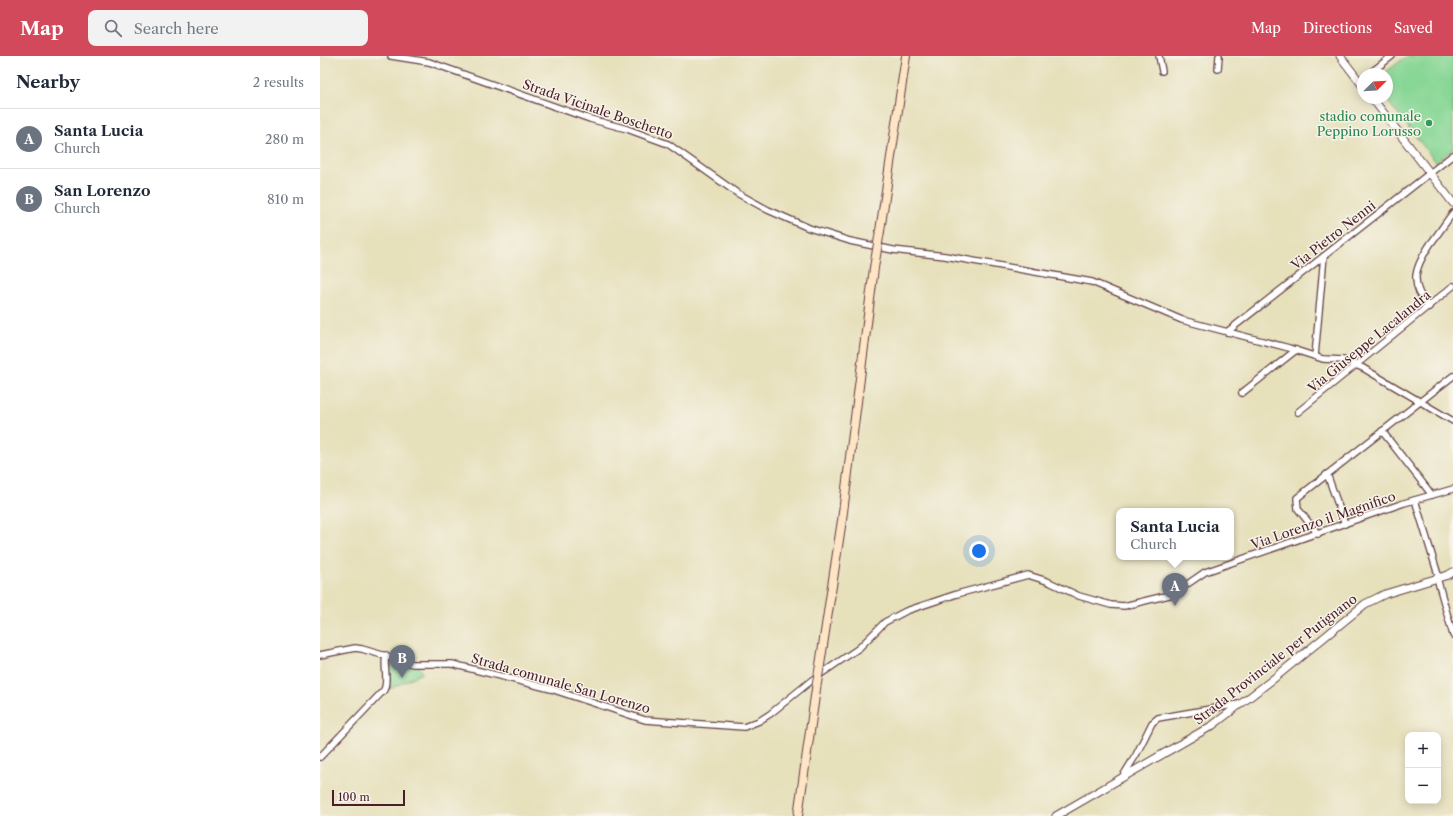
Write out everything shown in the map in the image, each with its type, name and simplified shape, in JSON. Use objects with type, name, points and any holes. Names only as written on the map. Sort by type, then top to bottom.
[{"type":"main road","points":[[798,816],[842,520],[874,268],[906,56]]},
{"type":"street","name":"Strada Vicinale Boschetto","points":[[391,56],[429,62],[590,119],[627,129],[668,144],[737,193],[768,210],[809,228],[850,241],[893,250],[945,256],[1092,282],[1182,320],[1296,350],[1323,359],[1344,360],[1357,365],[1453,421]]},
{"type":"street","points":[[1159,56],[1162,71]]},
{"type":"street","points":[[1218,56],[1218,69]]},
{"type":"street","points":[[1340,56],[1357,76]]},
{"type":"street","points":[[1377,68],[1392,56]]},
{"type":"street","points":[[1377,104],[1453,203]]},
{"type":"street","name":"Via Pietro Nenni","points":[[1227,332],[1453,155]]},
{"type":"street","points":[[1429,307],[1420,298],[1416,284],[1419,262],[1453,213]]},
{"type":"street","points":[[1315,356],[1324,256]]},
{"type":"street","name":"Via Giuseppe Lacalandra","points":[[1298,412],[1453,286]]},
{"type":"street","points":[[1242,393],[1296,350]]},
{"type":"street","points":[[1318,534],[1298,509],[1297,498],[1453,376]]},
{"type":"street","points":[[1382,431],[1432,495]]},
{"type":"street","points":[[1327,474],[1345,524]]},
{"type":"street","name":"Via Lorenzo il Magnifico","points":[[812,680],[859,648],[895,615],[957,594],[1028,575],[1047,580],[1079,596],[1111,605],[1124,606],[1173,594],[1205,572],[1415,500],[1453,489]]},
{"type":"street","points":[[1415,500],[1453,635]]},
{"type":"street","name":"Strada Provinciale per Putignano","points":[[1056,816],[1123,776],[1205,731],[1242,704],[1365,604],[1385,594],[1453,572]]},
{"type":"street","name":"Strada comunale San Lorenzo","points":[[320,655],[355,648],[386,655],[413,664],[446,663],[551,689],[645,720],[744,727],[759,721],[770,714],[812,680]]},
{"type":"street","points":[[320,757],[384,690],[386,686],[384,662],[386,655]]},
{"type":"street","points":[[1123,776],[1136,755],[1152,723],[1158,718],[1242,704]]},
{"type":"green space","name":"stadio comunale Peppino Lorusso","points":[[1407,56],[1453,56],[1453,149],[1436,162],[1390,104],[1393,104],[1393,68],[1391,68]]},
{"type":"green space","points":[[389,660],[418,666],[422,673],[390,689],[386,665]]},
{"type":"place","name":"stadio comunale Peppino Lorusso","points":[[1429,123]]},
{"type":"place","name":"Santa Lucia","points":[[1175,606]]},
{"type":"place","name":"San Lorenzo","points":[[402,678]]}]
